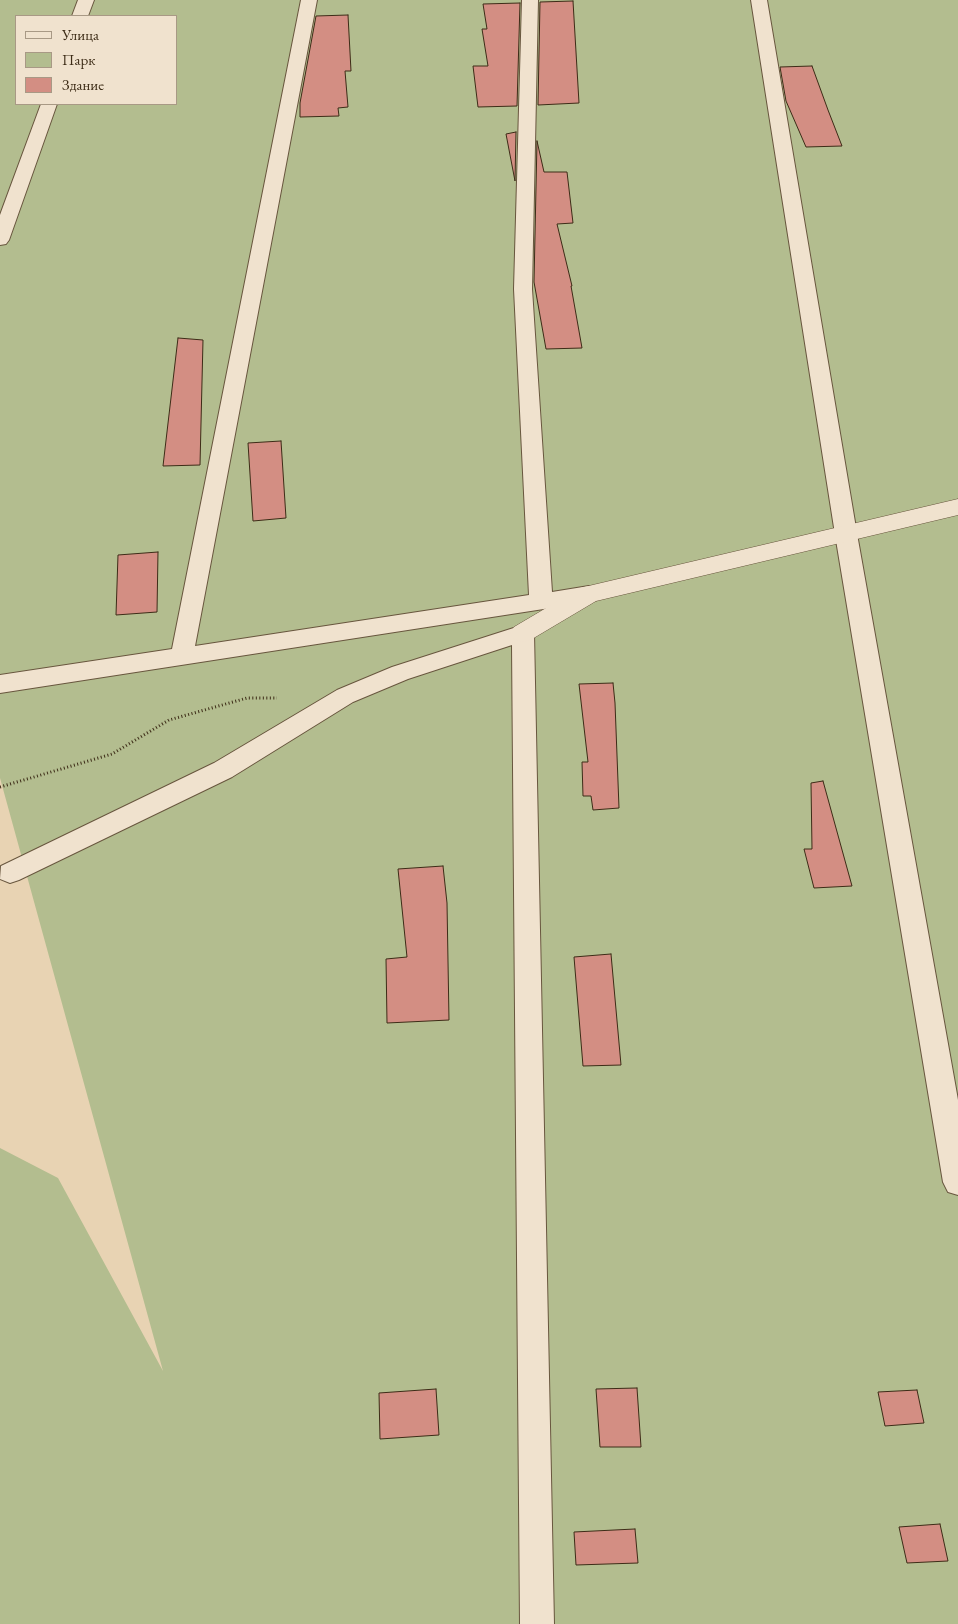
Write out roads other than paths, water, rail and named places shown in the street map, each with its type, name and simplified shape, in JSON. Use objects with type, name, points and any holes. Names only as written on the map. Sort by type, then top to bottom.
[{"type":"street","points":[[523,633],[589,594],[958,507]]},
{"type":"lane","points":[[80,15],[86,0]]},
{"type":"lane","points":[[182,655],[309,0]]},
{"type":"lane","points":[[530,0],[523,289],[541,601]]},
{"type":"lane","points":[[759,0],[846,534],[958,1182]]},
{"type":"lane","points":[[0,240],[49,105]]},
{"type":"lane","points":[[0,684],[589,594]]},
{"type":"lane","points":[[10,873],[223,770],[345,696],[400,673],[523,633],[537,1624]]}]
